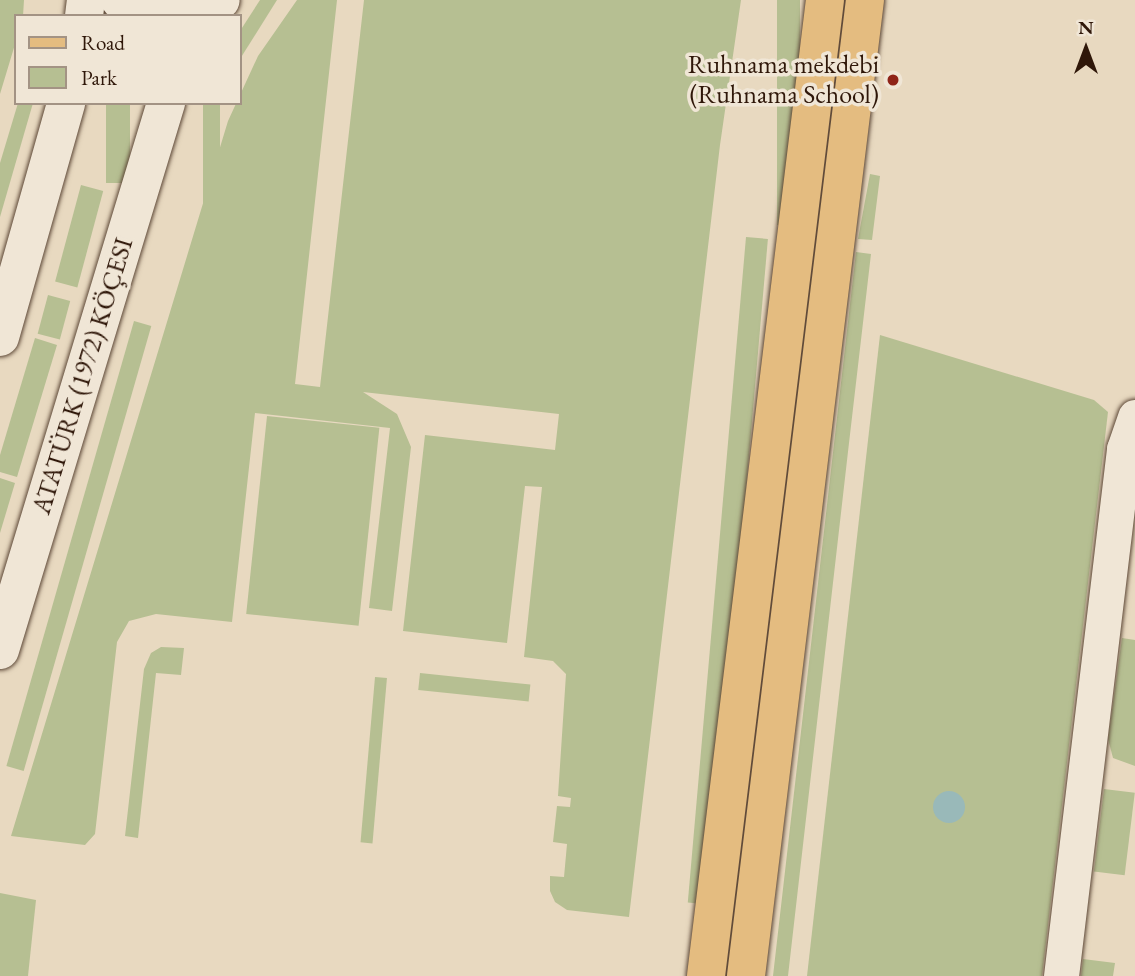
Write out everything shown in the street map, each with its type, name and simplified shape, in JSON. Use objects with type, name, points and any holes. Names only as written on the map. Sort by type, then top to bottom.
[{"type":"main road","points":[[120,0],[150,13],[163,14]]},
{"type":"main road","points":[[181,14],[201,10],[222,0]]},
{"type":"main road","points":[[706,976],[825,0]]},
{"type":"main road","points":[[746,976],[865,0]]},
{"type":"main road","points":[[0,337],[65,105]]},
{"type":"main road","name":"ATATÜRK (1972) KÖÇESI","points":[[0,650],[165,105]]},
{"type":"street","points":[[1062,976],[1124,449],[1135,417]]},
{"type":"green space","points":[[0,0],[24,0],[23,14],[14,14],[14,48],[0,94]]},
{"type":"green space","points":[[260,0],[277,0],[242,56],[242,28]]},
{"type":"green space","points":[[297,0],[337,0],[295,384],[320,387],[364,0],[741,0],[720,145],[629,917],[567,910],[555,902],[550,891],[550,876],[564,877],[567,844],[553,842],[557,806],[570,807],[571,798],[558,796],[566,674],[553,661],[524,657],[542,487],[525,486],[507,643],[403,631],[425,435],[555,450],[559,414],[363,392],[397,414],[411,447],[392,611],[369,608],[390,428],[255,413],[232,622],[156,614],[129,621],[117,642],[95,834],[85,845],[11,836],[228,121],[235,105],[242,105],[242,91],[258,56]]},
{"type":"green space","points":[[777,0],[800,0],[800,225],[777,225]]},
{"type":"green space","points":[[17,105],[32,105],[0,217],[0,163]]},
{"type":"green space","points":[[106,105],[130,105],[130,183],[106,183]]},
{"type":"green space","points":[[203,105],[220,105],[220,317],[203,317]]},
{"type":"green space","points":[[870,174],[880,176],[872,240],[858,239]]},
{"type":"green space","points":[[81,185],[103,191],[77,288],[55,282]]},
{"type":"green space","points":[[746,237],[768,239],[710,904],[688,902]]},
{"type":"green space","points":[[856,252],[871,254],[788,976],[773,976]]},
{"type":"green space","points":[[48,295],[70,301],[60,340],[38,334]]},
{"type":"green space","points":[[134,321],[151,326],[24,771],[6,766]]},
{"type":"green space","points":[[880,335],[1094,400],[1108,412],[1042,976],[807,976]]},
{"type":"green space","points":[[35,338],[57,345],[17,477],[0,472],[0,455]]},
{"type":"green space","points":[[267,416],[379,428],[359,626],[246,614]]},
{"type":"green space","points":[[0,478],[15,483],[0,533]]},
{"type":"green space","points":[[1122,638],[1135,640],[1135,766],[1113,758],[1108,739]]},
{"type":"green space","points":[[161,647],[184,648],[181,675],[156,673],[138,838],[125,836],[144,669],[151,653]]},
{"type":"green space","points":[[420,673],[530,685],[529,702],[418,690]]},
{"type":"green space","points":[[375,677],[387,678],[372,843],[361,842]]},
{"type":"green space","points":[[1104,789],[1135,793],[1125,875],[1094,871]]},
{"type":"green space","points":[[0,893],[36,900],[28,976],[0,976]]},
{"type":"green space","points":[[1083,959],[1115,963],[1113,976],[1081,976]]},
{"type":"water","points":[[949,791],[960,796],[965,807],[960,818],[949,823],[938,818],[933,807],[938,796]]},
{"type":"place","name":"Ruhnama mekdebi (Ruhnama School)","points":[[893,80]]}]
